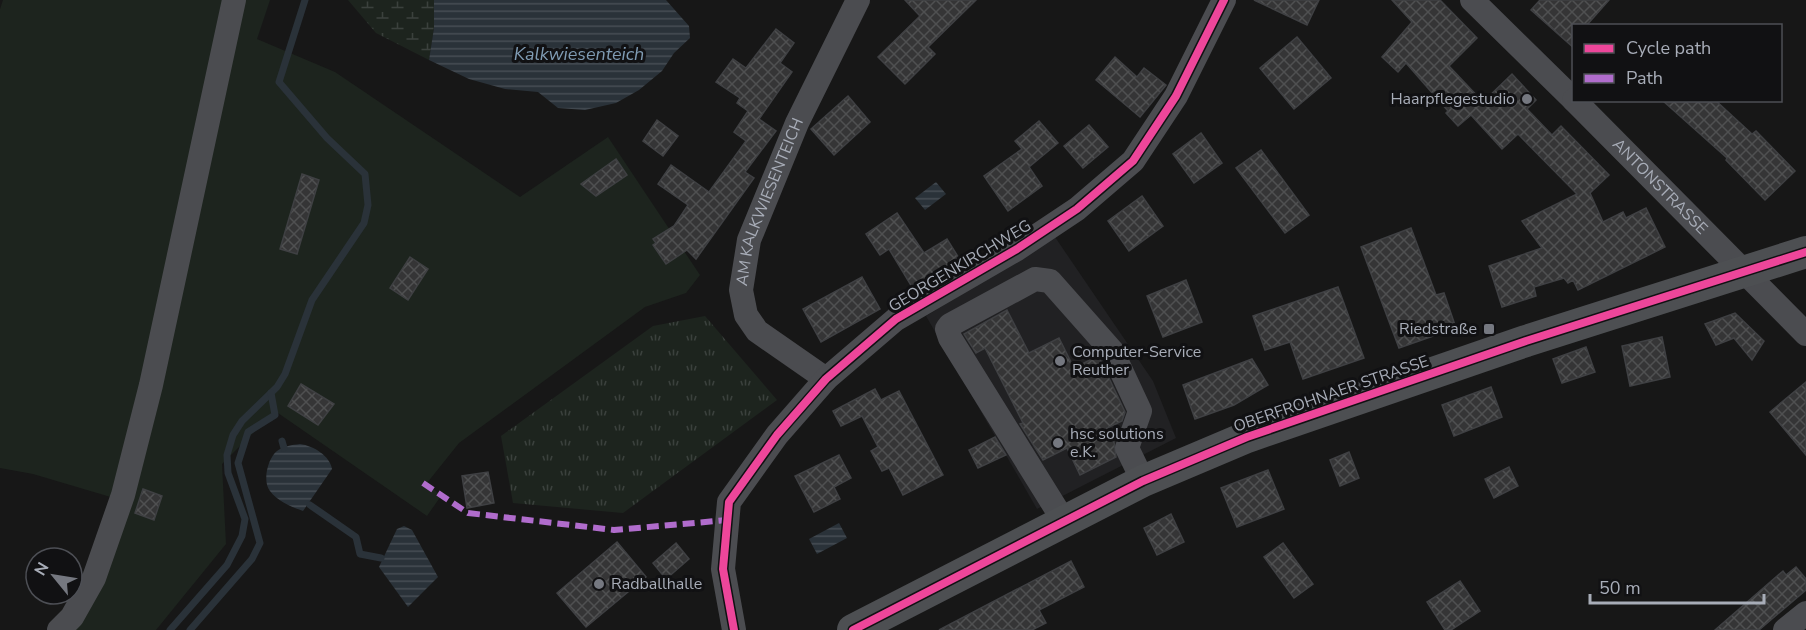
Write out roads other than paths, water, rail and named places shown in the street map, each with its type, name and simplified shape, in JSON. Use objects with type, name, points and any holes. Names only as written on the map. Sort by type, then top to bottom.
[{"type":"main road","name":"OBERFROHNAER STRASSE","points":[[853,630],[1143,481],[1247,437],[1526,341],[1806,252]]},
{"type":"street","points":[[58,630],[72,617],[94,578],[123,495],[151,385],[234,0]]},
{"type":"street","name":"AM KALKWIESENTEICH","points":[[826,379],[757,331],[746,315],[741,290],[749,240],[797,123],[858,0]]},
{"type":"street","name":"GEORGENKIRCHWEG","points":[[734,630],[723,569],[729,502],[777,435],[826,379],[896,319],[1017,249],[1077,209],[1133,161],[1176,96],[1224,0]]},
{"type":"street","name":"ANTONSTRASSE","points":[[1472,0],[1572,98]]},
{"type":"street","name":"ANTONSTRASSE","points":[[1576,102],[1747,272]]},
{"type":"street","points":[[1747,272],[1806,334]]},
{"type":"street","points":[[1065,523],[950,338],[947,329],[950,325],[1035,279],[1050,281],[1112,351],[1140,411],[1126,448],[1143,481]]},
{"type":"street","points":[[1785,630],[1806,613]]},
{"type":"water","name":"Kalkwiesenteich","points":[[434,0],[666,0],[689,26],[690,38],[674,53],[662,71],[639,90],[616,103],[585,110],[558,108],[538,92],[505,89],[469,79],[429,60],[434,28]]},
{"type":"water","points":[[936,182],[946,194],[925,210],[915,198]]},
{"type":"water","points":[[300,444],[320,452],[331,464],[332,469],[303,511],[277,498],[270,491],[266,482],[267,470],[274,454],[282,448]]},
{"type":"water","points":[[839,523],[847,538],[817,554],[809,539]]},
{"type":"water","points":[[404,526],[412,530],[438,577],[408,607],[379,567],[397,529]]},
{"type":"waterway","points":[[170,630],[227,565],[242,536],[245,519],[228,473],[227,455],[233,435],[242,421],[277,387],[285,374],[312,300],[364,223],[368,205],[365,174],[327,138],[279,82],[305,0]]},
{"type":"waterway","points":[[190,630],[252,559],[260,543],[238,463],[248,432],[275,415],[271,393]]},
{"type":"waterway","points":[[282,441],[284,448]]},
{"type":"waterway","points":[[310,505],[356,537],[360,554],[381,558]]},
{"type":"place","name":"Haarpflegestudio","points":[[1527,99]]},
{"type":"place","name":"Riedstraße","points":[[1489,329]]},
{"type":"place","name":"Computer-Service Reuther","points":[[1060,361]]},
{"type":"place","name":"hsc solutions e.K.","points":[[1058,443]]},
{"type":"place","name":"Radballhalle","points":[[599,584]]}]
